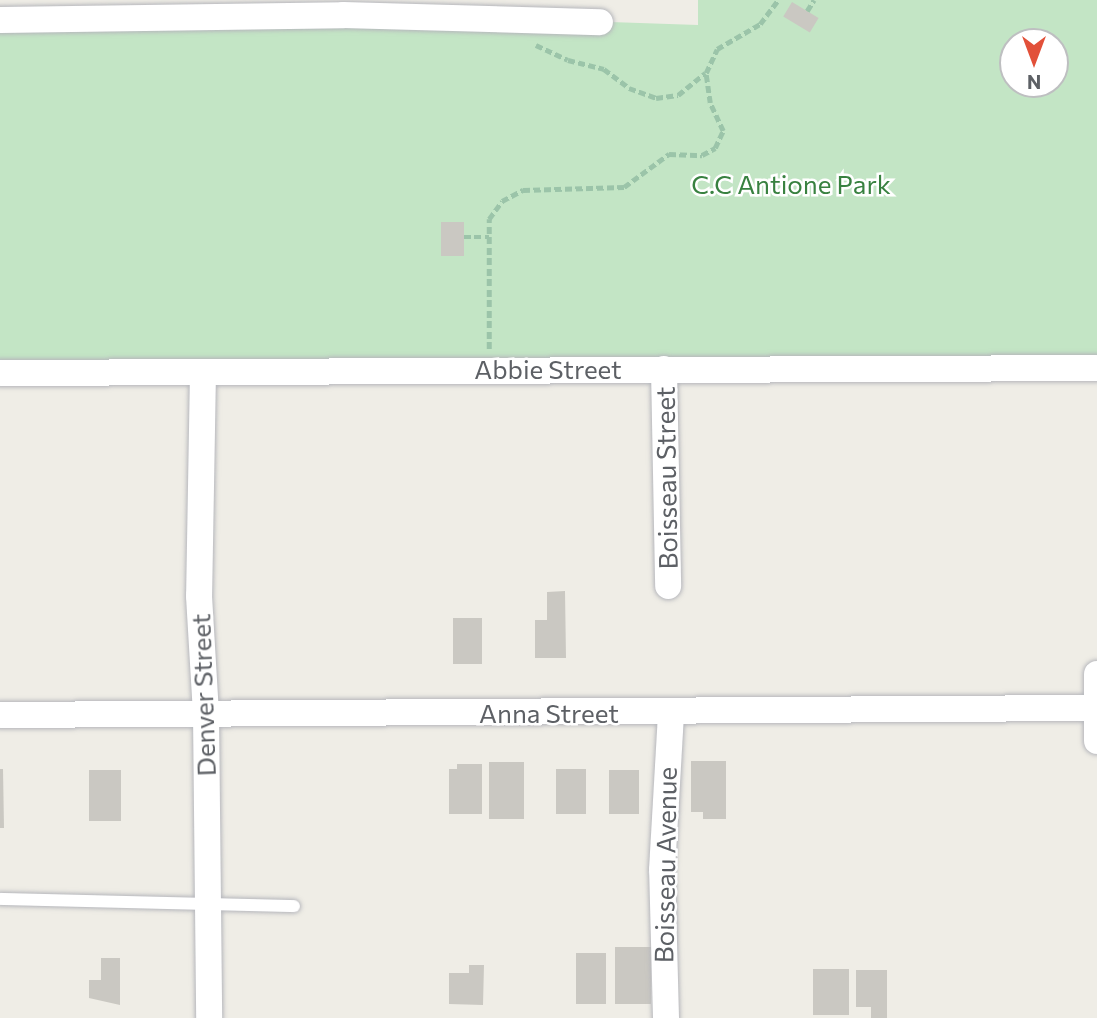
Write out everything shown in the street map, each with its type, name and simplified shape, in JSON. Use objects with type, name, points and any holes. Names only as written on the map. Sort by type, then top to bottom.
[{"type":"street","points":[[0,20],[405,8],[520,19],[600,22]]},
{"type":"street","name":"Abbie Street","points":[[0,373],[1097,368]]},
{"type":"street","name":"Boisseau Street","points":[[664,369],[668,586]]},
{"type":"street","name":"Denver Street","points":[[203,372],[199,596],[206,714],[209,1018]]},
{"type":"street","points":[[1097,674],[1097,741]]},
{"type":"street","name":"Anna Street","points":[[0,715],[1096,708]]},
{"type":"street","name":"Boisseau Avenue","points":[[666,1018],[662,870],[666,748],[671,712]]},
{"type":"lane","points":[[0,899],[294,906]]},
{"type":"path","points":[[520,19],[541,50],[604,69],[629,88],[656,98],[678,95],[706,73],[717,49],[760,24],[778,0]]},
{"type":"path","points":[[807,11],[814,0]]},
{"type":"path","points":[[489,355],[489,219],[496,210],[523,190],[624,187],[668,154],[702,155],[715,148],[723,131],[710,103],[706,73]]},
{"type":"path","points":[[464,237],[489,237]]},
{"type":"green space","name":"C.C Antione Park","points":[[698,0],[1097,0],[1097,368],[0,373],[0,20],[406,15],[698,25]]},
{"type":"building","points":[[792,2],[819,18],[810,33],[783,17]]},
{"type":"building","points":[[441,222],[464,222],[464,256],[441,256]]},
{"type":"building","points":[[565,591],[566,658],[535,658],[535,620],[547,620],[547,592]]},
{"type":"building","points":[[453,618],[482,618],[482,664],[453,664]]},
{"type":"building","points":[[691,761],[726,761],[726,819],[703,819],[703,812],[691,812]]},
{"type":"building","points":[[489,762],[524,762],[524,819],[489,819]]},
{"type":"building","points":[[457,764],[482,764],[482,814],[449,814],[449,769],[457,769]]},
{"type":"building","points":[[0,769],[3,769],[4,828],[0,828]]},
{"type":"building","points":[[556,769],[586,769],[586,814],[556,814]]},
{"type":"building","points":[[89,770],[121,770],[121,821],[89,821]]},
{"type":"building","points":[[609,770],[639,770],[639,814],[609,814]]},
{"type":"building","points":[[615,947],[651,947],[651,1004],[615,1004]]},
{"type":"building","points":[[576,953],[606,953],[606,1004],[576,1004]]},
{"type":"building","points":[[101,958],[120,958],[120,1005],[89,998],[89,980],[101,980]]},
{"type":"building","points":[[469,965],[484,965],[483,1005],[449,1004],[449,973],[469,973]]},
{"type":"building","points":[[813,969],[849,969],[849,1015],[813,1015]]},
{"type":"building","points":[[856,970],[887,970],[887,1018],[871,1018],[871,1007],[856,1007]]}]
